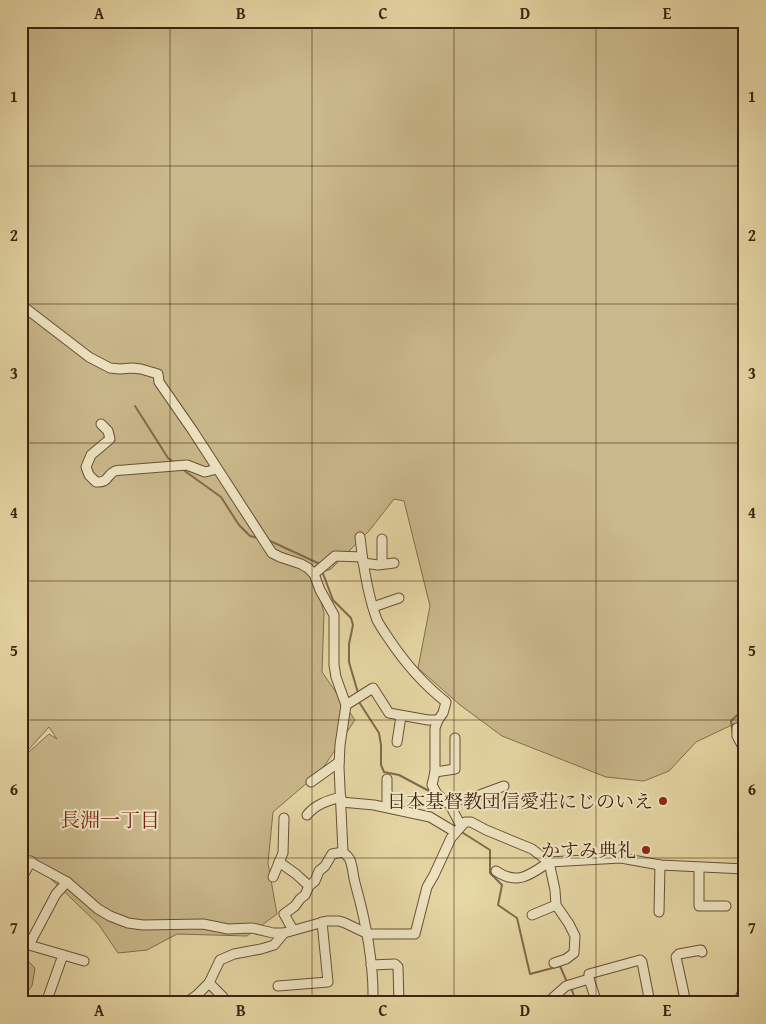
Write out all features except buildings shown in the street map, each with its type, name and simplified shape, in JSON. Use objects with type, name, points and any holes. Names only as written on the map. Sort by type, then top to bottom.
[{"type":"street","points":[[21,297],[24,307],[89,358],[114,369],[141,369],[158,374],[159,382],[272,553],[301,564],[314,574],[320,590],[334,615],[334,665],[336,677],[346,705],[339,762],[343,852],[351,862],[352,873],[368,934],[373,1003]]},
{"type":"street","points":[[101,424],[108,431],[110,440],[91,455],[86,467],[89,475],[96,482],[103,482],[114,472],[124,470],[187,465],[206,472],[217,469]]},
{"type":"street","points":[[360,537],[369,596],[378,621],[401,658],[434,693],[446,702],[444,713],[438,720],[435,728],[435,772],[432,785],[437,794],[450,805],[457,830]]},
{"type":"street","points":[[382,540],[382,564]]},
{"type":"street","points":[[314,574],[335,556],[382,564],[394,563]]},
{"type":"street","points":[[373,607],[399,598]]},
{"type":"street","points":[[346,705],[373,688],[389,713],[438,720]]},
{"type":"street","points":[[397,742],[402,716]]},
{"type":"street","points":[[737,728],[737,736],[745,752]]},
{"type":"street","points":[[435,772],[455,769],[455,738]]},
{"type":"street","points":[[311,782],[339,762]]},
{"type":"street","points":[[387,779],[387,807]]},
{"type":"street","points":[[447,802],[474,797],[504,786]]},
{"type":"street","points":[[307,815],[321,803],[341,800],[387,807],[430,817],[457,830]]},
{"type":"street","points":[[273,877],[283,853],[284,818]]},
{"type":"street","points":[[21,857],[67,882],[98,909],[128,923],[143,925],[203,924],[228,929],[252,928],[273,933],[288,932],[322,922],[333,921],[345,922],[368,934],[415,934],[427,886],[451,838],[465,822],[471,822],[532,849],[549,862],[556,905],[575,936],[574,953],[566,959],[554,963]]},
{"type":"street","points":[[288,932],[284,914],[305,895],[309,886],[332,854],[343,852]]},
{"type":"street","points":[[496,871],[505,877],[525,877],[549,862],[621,858],[660,865],[745,869]]},
{"type":"street","points":[[21,879],[31,862]]},
{"type":"street","points":[[279,862],[309,886]]},
{"type":"street","points":[[659,912],[660,865]]},
{"type":"street","points":[[699,868],[699,906],[726,906]]},
{"type":"street","points":[[67,882],[56,894],[29,945],[84,961]]},
{"type":"street","points":[[745,902],[745,921]]},
{"type":"street","points":[[532,915],[556,905]]},
{"type":"street","points":[[278,986],[328,982],[322,922]]},
{"type":"street","points":[[186,1003],[209,983],[220,960],[234,954],[274,945],[288,932]]},
{"type":"street","points":[[686,1003],[676,958],[679,954],[701,950],[702,952]]},
{"type":"street","points":[[47,1000],[62,955]]},
{"type":"street","points":[[597,1003],[589,974],[640,960],[650,1003]]},
{"type":"street","points":[[371,965],[395,964],[398,967],[399,1003]]},
{"type":"street","points":[[546,1003],[569,984],[589,979]]},
{"type":"street","points":[[209,983],[226,1003]]},
{"type":"street","points":[[738,1003],[745,986]]},
{"type":"shaded area","points":[[21,21],[745,21],[745,723],[734,724],[696,742],[669,771],[644,781],[606,777],[502,736],[460,705],[418,668],[430,606],[404,501],[394,499],[369,531],[331,569],[314,575],[324,613],[322,672],[355,720],[321,771],[273,812],[268,863],[277,914],[247,936],[177,934],[147,950],[118,953],[99,925],[21,850],[21,759],[49,734],[57,739],[49,727],[21,758]]},
{"type":"shaded area","points":[[21,960],[27,960],[35,968],[32,986],[22,999],[21,999]]},
{"type":"waterway","points":[[135,406],[168,458],[175,463]]},
{"type":"waterway","points":[[182,469],[221,497],[239,525],[250,536],[258,538]]},
{"type":"waterway","points":[[268,540],[320,564]]},
{"type":"waterway","points":[[322,571],[333,600],[351,618],[353,625],[349,644],[349,662],[358,693]]},
{"type":"waterway","points":[[359,700],[379,733],[381,765],[384,772],[399,775],[431,792]]},
{"type":"waterway","points":[[733,735],[731,721],[745,708]]},
{"type":"waterway","points":[[740,751],[745,761]]},
{"type":"waterway","points":[[745,783],[739,845],[745,856]]},
{"type":"waterway","points":[[460,831],[490,850],[490,873],[502,885],[498,905],[517,918],[530,974],[560,966],[567,982]]},
{"type":"waterway","points":[[571,988],[577,1003]]},
{"type":"place","name":"日本基督教団信愛荘にじのいえ","points":[[663,801]]},
{"type":"place","name":"かすみ典礼","points":[[646,850]]},
{"type":"district","name":"長淵一丁目","points":[[110,819]]}]
